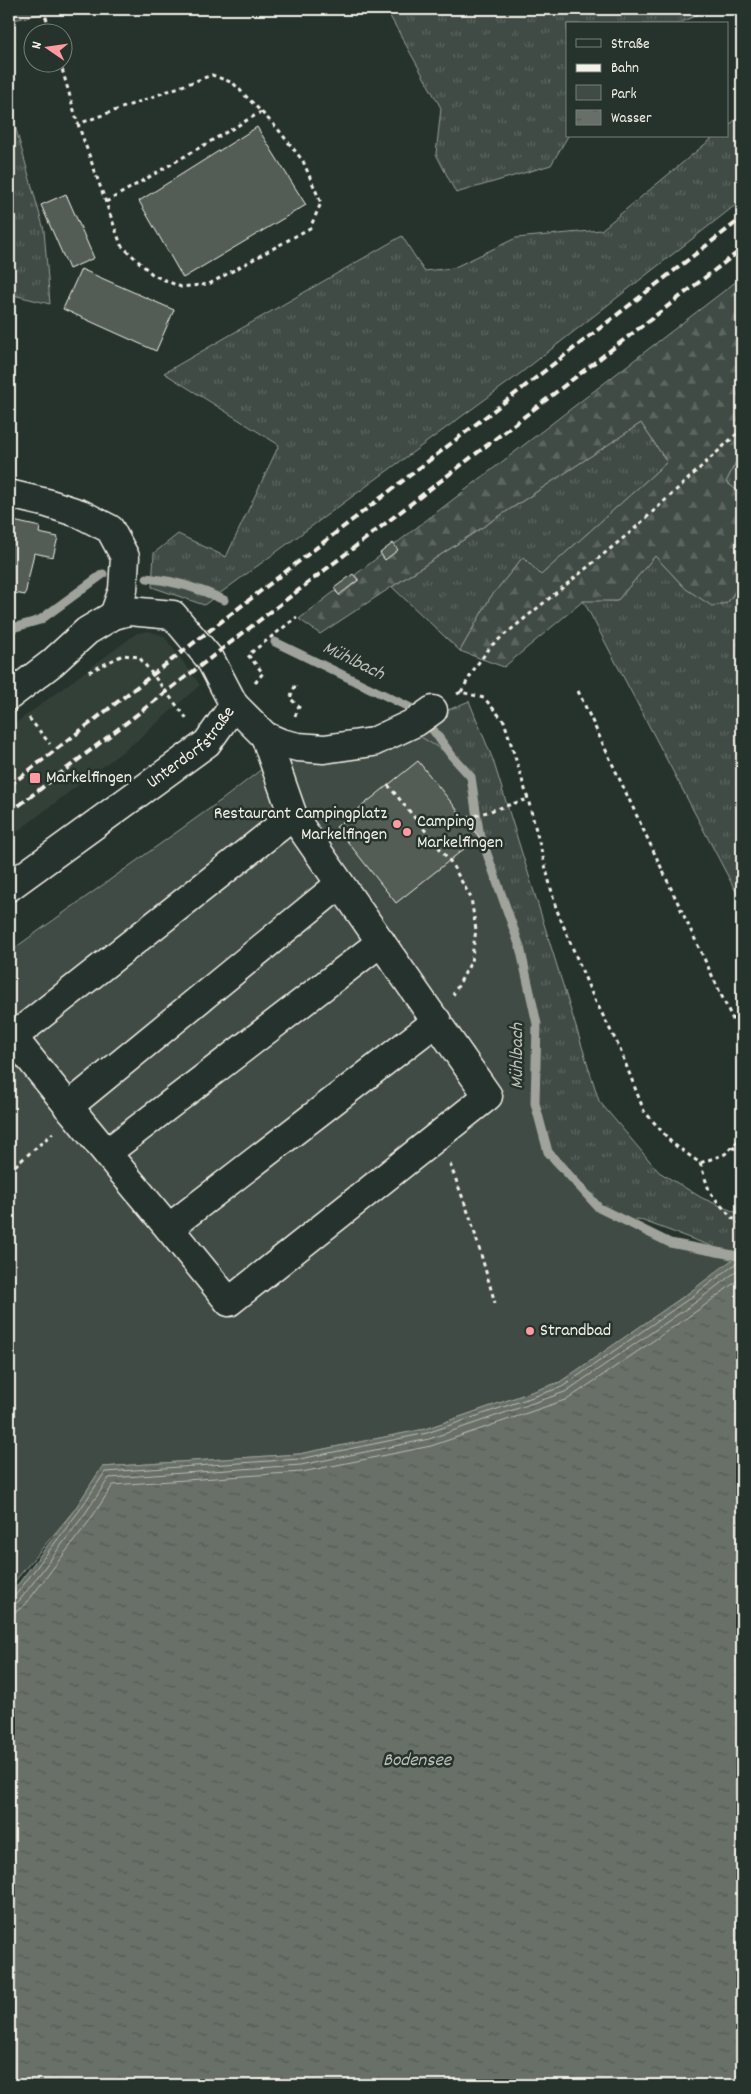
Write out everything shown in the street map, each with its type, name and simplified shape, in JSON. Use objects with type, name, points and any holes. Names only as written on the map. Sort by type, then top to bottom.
[{"type":"street","points":[[9,494],[81,514],[110,529],[125,557],[123,590],[114,615]]},
{"type":"street","name":"Unterdorfstraße","points":[[9,887],[207,743],[234,705],[210,659],[173,615],[129,611],[114,615],[87,632],[16,704]]},
{"type":"street","points":[[234,705],[265,736],[293,816],[488,1096],[229,1302],[108,1152],[11,1039],[293,816]]},
{"type":"street","points":[[265,736],[298,747],[324,749],[373,742],[425,716]]},
{"type":"street","points":[[71,1111],[340,884]]},
{"type":"street","points":[[108,1152],[381,942]]},
{"type":"street","points":[[170,1227],[437,1021]]},
{"type":"path","points":[[43,9],[47,22]]},
{"type":"path","points":[[63,72],[78,124],[121,245],[153,275],[181,287],[209,284],[310,228],[321,204],[303,161],[233,83],[212,75],[78,124]]},
{"type":"path","points":[[106,202],[261,112]]},
{"type":"path","points":[[425,716],[461,692],[476,666],[492,645],[632,531],[742,429]]},
{"type":"path","points":[[234,705],[263,674],[248,655],[297,617]]},
{"type":"path","points":[[88,673],[123,654],[139,657],[207,743]]},
{"type":"path","points":[[578,691],[742,1039]]},
{"type":"path","points":[[461,692],[484,698],[504,721],[528,799],[556,908],[590,990],[619,1047],[644,1111],[672,1144],[700,1162],[710,1193],[732,1218],[742,1224]]},
{"type":"path","points":[[16,704],[50,744]]},
{"type":"path","points":[[388,785],[450,861],[471,898],[476,930],[471,962],[437,1021]]},
{"type":"path","points":[[468,818],[528,799]]},
{"type":"path","points":[[9,1170],[71,1111]]},
{"type":"path","points":[[437,1136],[471,1220],[495,1303]]},
{"type":"path","points":[[700,1162],[725,1154],[742,1137]]},
{"type":"path","points":[[732,1147],[742,1153]]},
{"type":"shaded area","points":[[149,631],[164,636],[200,685],[139,739],[9,838],[9,728],[137,633]]},
{"type":"green space","points":[[9,9],[63,9],[9,21]]},
{"type":"green space","points":[[386,9],[709,9],[682,22],[566,22],[567,138],[551,165],[456,193],[436,154],[441,108]]},
{"type":"green space","points":[[9,104],[44,230],[50,304],[9,294]]},
{"type":"green space","points":[[742,114],[742,200],[517,376],[204,605],[152,587],[154,553],[178,534],[226,557],[279,445],[164,373],[402,236],[424,271],[453,268],[516,238],[601,230],[713,138],[728,138],[728,126]]},
{"type":"green space","points":[[742,277],[742,450],[726,482],[742,494],[742,583],[727,603],[712,606],[686,589],[655,556],[617,601],[583,601],[504,667],[460,651],[490,598],[523,557],[541,575],[667,462],[641,423],[320,634],[299,619],[335,591],[340,596],[359,580],[355,575],[381,555],[385,560],[394,545]]},
{"type":"green space","points":[[641,423],[667,462],[541,575],[523,557],[490,598],[460,651],[392,587]]},
{"type":"green space","points":[[742,450],[742,494],[726,482]]},
{"type":"green space","points":[[655,556],[686,589],[727,603],[742,583],[742,903],[583,600],[617,601]]},
{"type":"green space","points":[[469,701],[493,760],[599,1101],[659,1172],[702,1198],[742,1215],[742,1252],[738,1256],[638,1219],[602,1231],[481,1313],[479,831],[471,777],[416,734],[439,714]]},
{"type":"green space","points":[[416,734],[452,756],[471,777],[479,831],[520,947],[537,1024],[535,1103],[548,1152],[599,1208],[670,1243],[738,1256],[690,1292],[560,1382],[425,1429],[299,1454],[102,1467],[75,1509],[9,1588],[9,952],[223,799],[276,758],[320,762]]},
{"type":"water","name":"Bodensee","points":[[742,1252],[742,2085],[9,2085],[9,1596],[75,1509],[102,1467],[299,1454],[425,1429],[560,1382],[690,1292]]},
{"type":"building","points":[[257,127],[306,205],[183,278],[139,201]]},
{"type":"building","points":[[66,194],[94,258],[69,269],[41,205]]},
{"type":"building","points":[[81,269],[174,310],[156,351],[63,309]]},
{"type":"building","points":[[9,520],[40,527],[39,533],[58,537],[53,557],[34,553],[25,595],[9,592]]},
{"type":"building","points":[[393,543],[398,550],[385,560],[380,553]]},
{"type":"building","points":[[353,574],[358,580],[339,595],[334,588]]},
{"type":"building","name":"Camping Markelfingen","points":[[418,761],[479,837],[396,903],[336,827]]},
{"type":"waterway","name":"Mühlbach","points":[[9,629],[40,620],[103,574]]},
{"type":"waterway","points":[[147,578],[187,586],[224,600]]},
{"type":"waterway","name":"Mühlbach","points":[[275,642],[417,711]]},
{"type":"waterway","name":"Mühlbach","points":[[431,727],[452,756],[471,777],[479,831],[520,947],[537,1024],[535,1103],[548,1152],[599,1208],[670,1243],[738,1256]]},
{"type":"railway","points":[[9,786],[742,218]]},
{"type":"railway","points":[[9,813],[742,249]]},
{"type":"place","name":"Markelfingen","points":[[35,778]]},
{"type":"place","name":"Restaurant Campingplatz Markelfingen","points":[[397,824]]},
{"type":"place","name":"Camping Markelfingen","points":[[407,832]]},
{"type":"place","name":"Strandbad","points":[[530,1331]]}]
